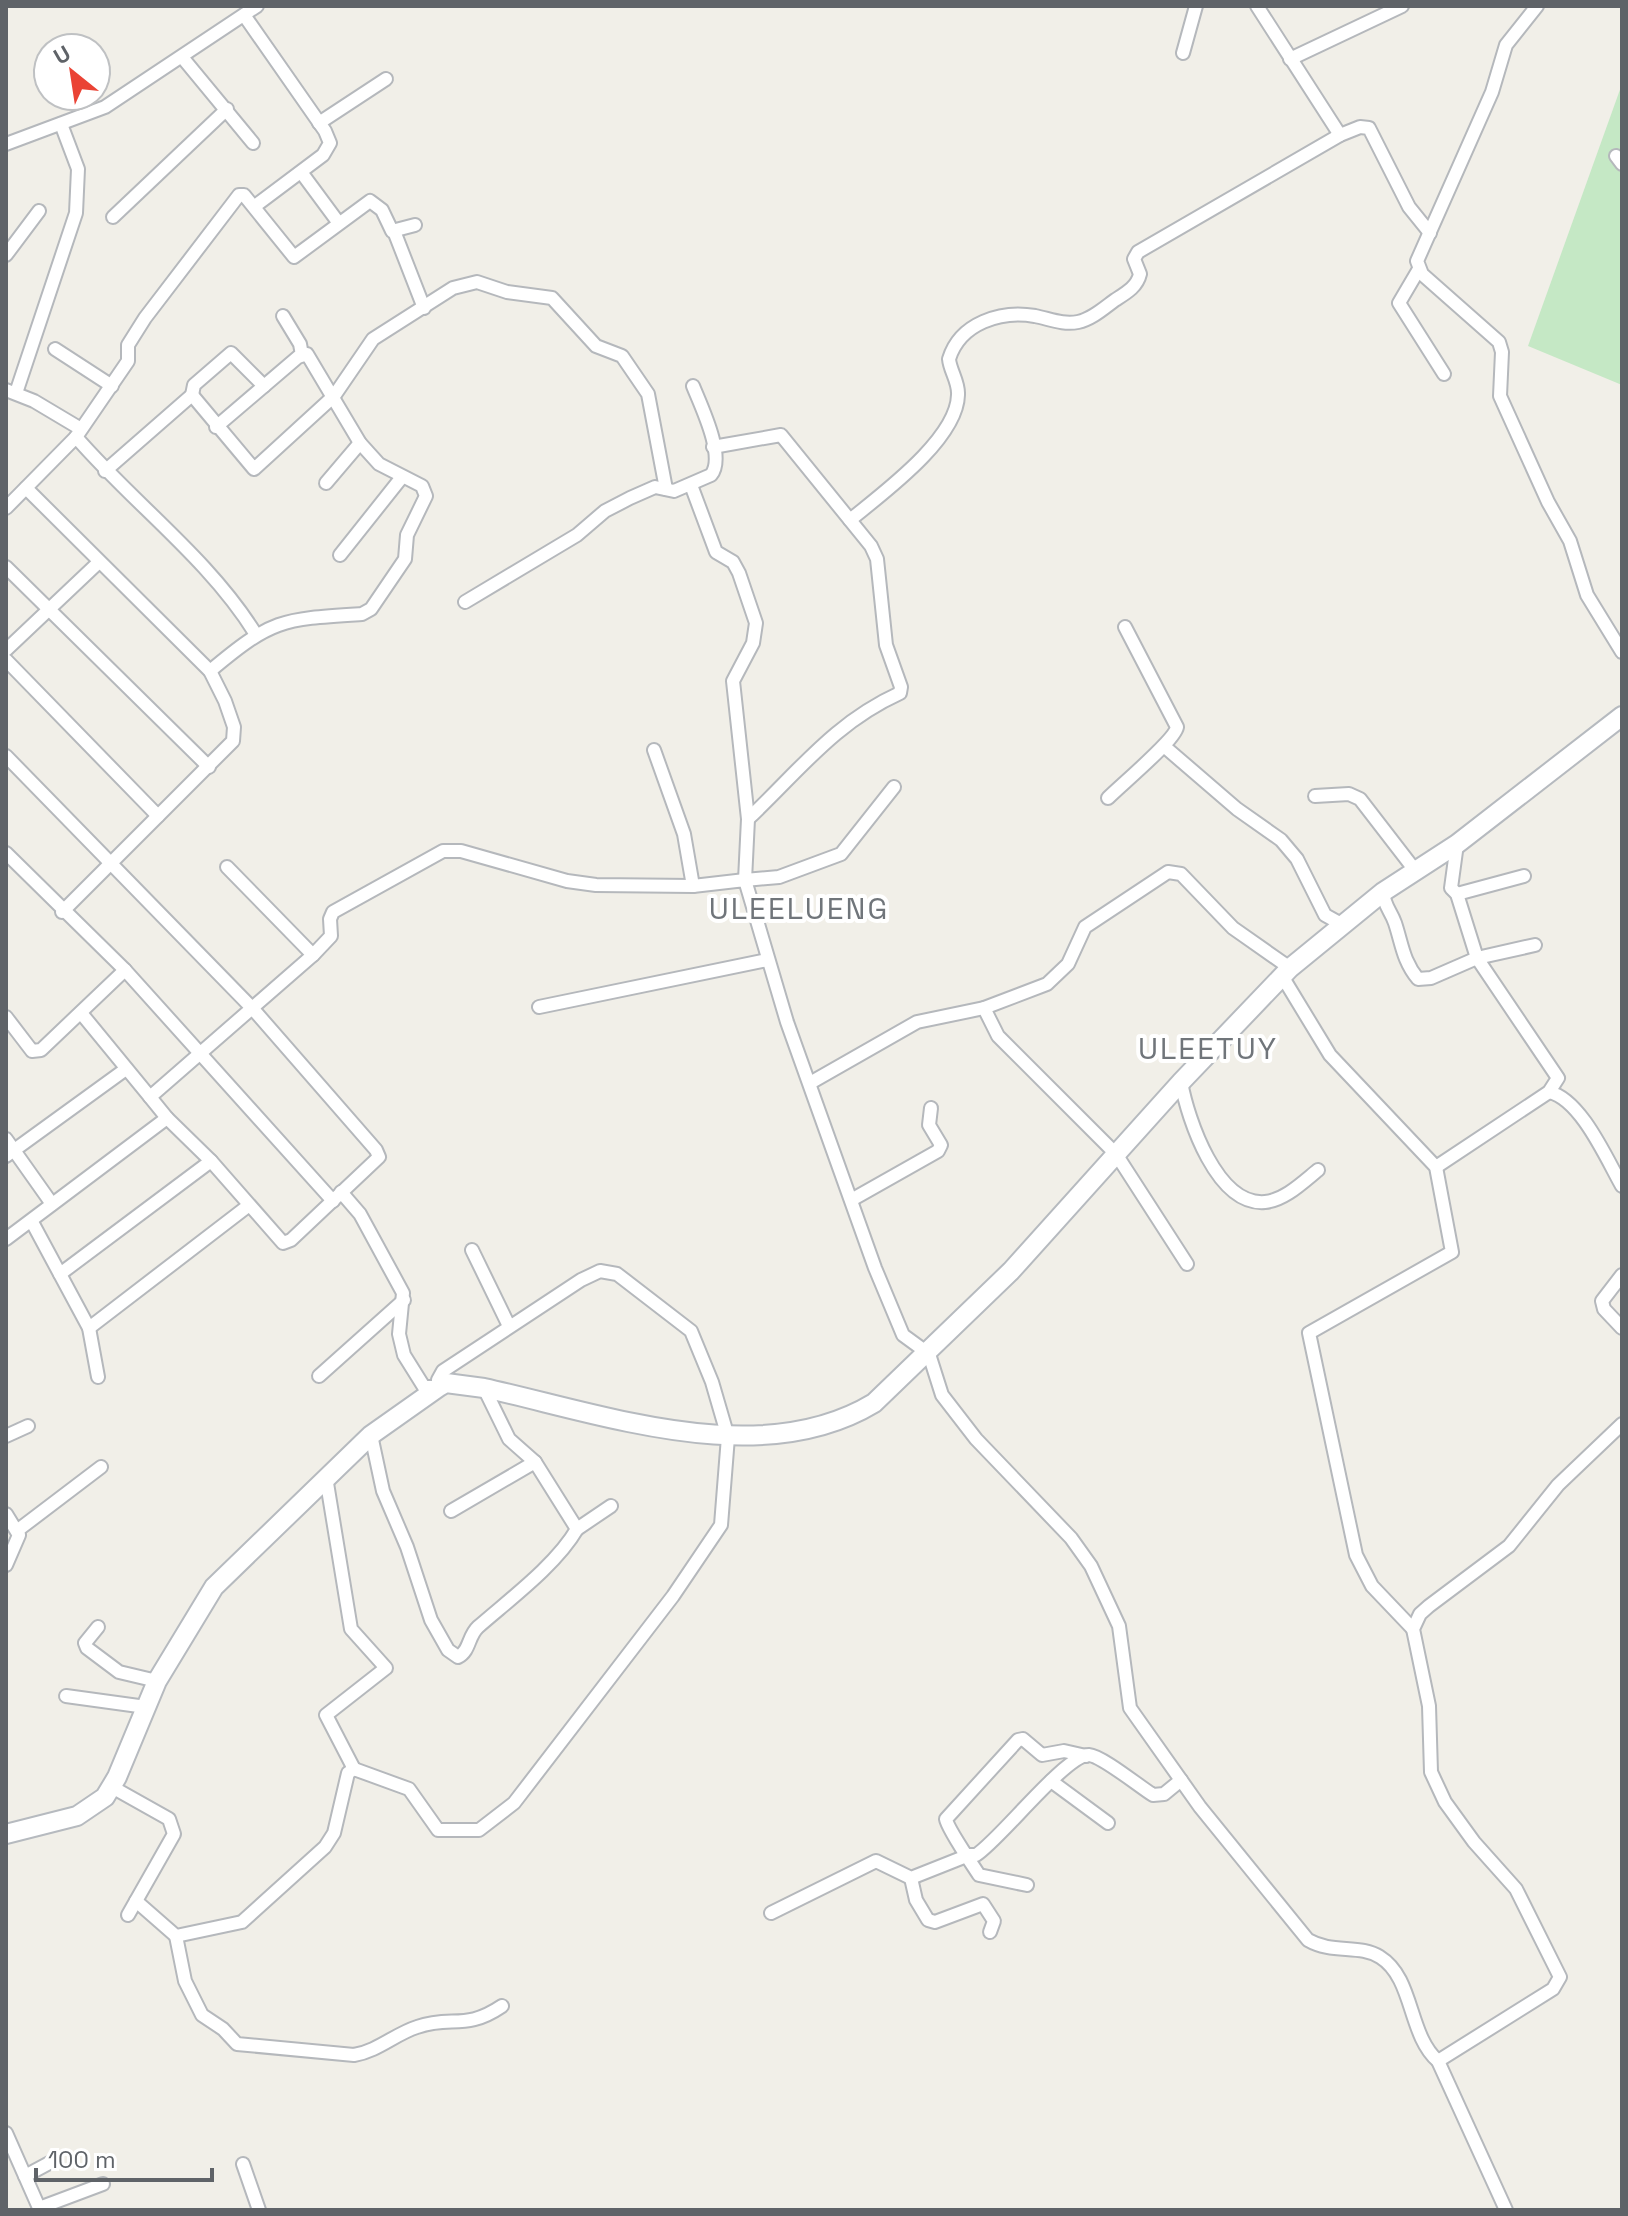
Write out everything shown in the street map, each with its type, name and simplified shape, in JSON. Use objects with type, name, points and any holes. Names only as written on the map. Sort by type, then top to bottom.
[{"type":"street","points":[[8,140],[105,107],[257,6]]},
{"type":"street","points":[[1183,53],[1196,6]]},
{"type":"street","points":[[1257,6],[1340,135]]},
{"type":"street","points":[[1290,59],[1402,6]]},
{"type":"street","points":[[1537,6],[1506,45],[1492,92],[1417,261],[1419,269],[1499,342],[1502,352],[1500,396],[1548,502],[1570,541],[1587,595],[1622,652]]},
{"type":"street","points":[[244,15],[329,139],[329,147],[255,206]]},
{"type":"street","points":[[182,57],[253,143]]},
{"type":"street","points":[[319,123],[386,79]]},
{"type":"street","points":[[113,217],[227,109]]},
{"type":"street","points":[[61,124],[78,169],[76,213],[11,392],[78,433],[105,471],[231,594],[255,633]]},
{"type":"street","points":[[850,520],[933,445],[950,421],[958,393],[949,359],[963,334],[979,323],[1000,316],[1035,316],[1067,323],[1092,317],[1136,285],[1140,274],[1134,259],[1138,252],[1340,135],[1360,127],[1369,128],[1409,207],[1430,233]]},
{"type":"street","points":[[301,172],[338,222]]},
{"type":"street","points":[[6,508],[78,433],[128,361],[128,345],[145,318],[239,195],[244,195],[255,206],[294,257],[370,201],[382,210],[394,231],[424,308]]},
{"type":"street","points":[[6,255],[39,211]]},
{"type":"street","points":[[394,231],[415,225]]},
{"type":"street","points":[[1419,269],[1399,303],[1444,374]]},
{"type":"street","points":[[192,395],[254,469],[334,396],[373,339],[453,288],[477,282],[507,292],[552,298],[596,346],[622,356],[648,394],[666,489]]},
{"type":"street","points":[[283,316],[300,344],[302,355]]},
{"type":"street","points":[[55,349],[112,386]]},
{"type":"street","points":[[105,471],[192,395],[194,385],[231,353],[264,386]]},
{"type":"street","points":[[210,671],[255,633],[290,620],[362,614],[371,609],[405,559],[407,535],[426,496],[422,486],[379,464],[360,443],[310,357],[302,355]]},
{"type":"street","points":[[216,427],[302,355]]},
{"type":"street","points":[[465,602],[577,535],[605,511],[651,487],[674,491],[691,485],[715,470],[713,447],[693,386]]},
{"type":"street","points":[[713,447],[781,435],[850,520],[877,559],[886,645],[901,690],[812,751],[787,782],[748,819]]},
{"type":"street","points":[[326,483],[360,443]]},
{"type":"street","points":[[340,555],[402,477]]},
{"type":"street","points":[[691,485],[716,552],[733,562],[756,623],[753,643],[733,681],[748,819],[745,880],[767,960],[875,1268],[903,1335],[929,1354],[942,1395],[976,1439],[1071,1538],[1091,1566],[1119,1626],[1128,1703],[1181,1780],[1308,1940],[1328,1950],[1365,1952],[1384,1960],[1397,1978],[1426,2049],[1438,2061],[1506,2210]]},
{"type":"street","points":[[26,488],[210,671],[225,701],[234,733],[233,741],[209,767],[62,912]]},
{"type":"street","points":[[6,650],[99,562]]},
{"type":"street","points":[[6,567],[209,767]]},
{"type":"street","points":[[1108,798],[1155,751],[1174,739],[1176,723],[1125,627]]},
{"type":"street","points":[[6,660],[158,816]]},
{"type":"street","points":[[6,853],[62,912],[125,970],[337,1197],[360,1214],[404,1300],[399,1324],[404,1355],[424,1387],[484,1388],[696,1434],[728,1437],[787,1432],[846,1418],[874,1403],[929,1354],[1011,1271],[1181,1082],[1286,972],[1383,892],[1414,869],[1457,844],[1622,716]]},
{"type":"street","points":[[1165,747],[1237,809],[1281,840],[1297,859],[1325,915],[1343,925]]},
{"type":"street","points":[[654,750],[684,834],[693,886]]},
{"type":"street","points":[[6,756],[253,1009],[378,1153],[376,1162],[286,1243],[280,1242],[211,1161],[167,1118],[81,1013]]},
{"type":"street","points":[[150,1097],[313,955],[331,936],[330,919],[333,912],[443,851],[461,851],[582,884],[693,886],[779,877],[841,854],[894,787]]},
{"type":"street","points":[[1315,796],[1349,794],[1360,799],[1414,869]]},
{"type":"street","points":[[1436,1167],[1557,1084],[1557,1073],[1477,958],[1457,894],[1451,888],[1457,844]]},
{"type":"street","points":[[227,867],[313,955]]},
{"type":"street","points":[[810,1083],[917,1022],[984,1008],[1047,984],[1068,964],[1085,927],[1171,872],[1181,874],[1233,928],[1286,972],[1330,1055],[1436,1167],[1452,1252],[1309,1333],[1356,1555],[1372,1586],[1413,1629],[1429,1706],[1431,1772],[1445,1802],[1522,1900],[1560,1977],[1553,1989],[1438,2061]]},
{"type":"street","points":[[1457,894],[1524,876]]},
{"type":"street","points":[[1383,892],[1384,906],[1395,922],[1400,949],[1418,979],[1431,978],[1477,958],[1535,945]]},
{"type":"street","points":[[539,1007],[767,960]]},
{"type":"street","points":[[6,1017],[36,1052],[125,970]]},
{"type":"street","points":[[984,1008],[998,1036],[1116,1154],[1187,1264]]},
{"type":"street","points":[[52,1204],[9,1148],[126,1069]]},
{"type":"street","points":[[1181,1082],[1187,1116],[1230,1192],[1255,1202],[1272,1201],[1318,1170]]},
{"type":"street","points":[[1549,1092],[1559,1095],[1579,1114],[1622,1186]]},
{"type":"street","points":[[853,1199],[938,1151],[941,1145],[929,1125],[931,1108]]},
{"type":"street","points":[[6,1239],[167,1118]]},
{"type":"street","points":[[60,1274],[211,1161]]},
{"type":"street","points":[[89,1328],[248,1206]]},
{"type":"street","points":[[32,1222],[89,1328],[98,1377]]},
{"type":"street","points":[[472,1250],[509,1326]]},
{"type":"street","points":[[326,1477],[351,1629],[386,1668],[326,1714],[354,1769],[409,1789],[438,1830],[479,1830],[514,1803],[673,1596],[721,1525],[728,1437],[712,1382],[691,1331],[617,1274],[600,1271],[581,1280],[443,1371],[438,1380],[442,1385]]},
{"type":"street","points":[[1622,1275],[1602,1301],[1604,1309],[1622,1328]]},
{"type":"street","points":[[319,1376],[404,1300]]},
{"type":"street","points":[[6,1834],[77,1816],[92,1809],[112,1787],[157,1681],[214,1587],[371,1435],[442,1385]]},
{"type":"street","points":[[484,1388],[509,1439],[535,1462],[577,1529]]},
{"type":"street","points":[[1413,1629],[1420,1614],[1502,1553],[1558,1485],[1622,1424]]},
{"type":"street","points":[[6,1436],[28,1426]]},
{"type":"street","points":[[371,1435],[383,1491],[407,1547],[431,1620],[454,1656],[464,1654],[474,1630],[527,1584],[577,1529],[611,1506]]},
{"type":"street","points":[[451,1511],[535,1462]]},
{"type":"street","points":[[18,1530],[101,1467]]},
{"type":"street","points":[[6,1514],[18,1530],[16,1549],[6,1565]]},
{"type":"street","points":[[1400,1614],[1420,1614]]},
{"type":"street","points":[[98,1627],[85,1643],[87,1648],[119,1672],[157,1681]]},
{"type":"street","points":[[66,1696],[146,1707]]},
{"type":"street","points":[[1027,1885],[981,1876],[947,1827],[946,1819],[1018,1740],[1023,1739],[1042,1755],[1064,1751],[1096,1758],[1153,1795],[1164,1794],[1181,1780]]},
{"type":"street","points":[[771,1913],[876,1861],[911,1878],[984,1850],[1051,1781],[1086,1756]]},
{"type":"street","points":[[176,1936],[242,1922],[317,1856],[334,1833],[348,1773],[354,1769]]},
{"type":"street","points":[[1051,1781],[1108,1823]]},
{"type":"street","points":[[112,1787],[154,1809],[173,1826],[174,1834],[128,1915]]},
{"type":"street","points":[[911,1878],[916,1900],[928,1920],[935,1922],[983,1904],[994,1921],[990,1932]]},
{"type":"street","points":[[136,1901],[176,1936],[185,1981],[202,2015],[240,2045],[354,2055],[369,2053],[414,2027],[479,2021],[502,2006]]},
{"type":"street","points":[[6,2133],[30,2172],[40,2208],[103,2184]]},
{"type":"street","points":[[30,2172],[53,2161]]},
{"type":"street","points":[[243,2164],[259,2210]]},
{"type":"green space","points":[[1622,84],[1622,385],[1528,346]]},
{"type":"district","name":"ULEELUENG","points":[[799,908]]},
{"type":"district","name":"ULEETUY","points":[[1208,1048]]}]
